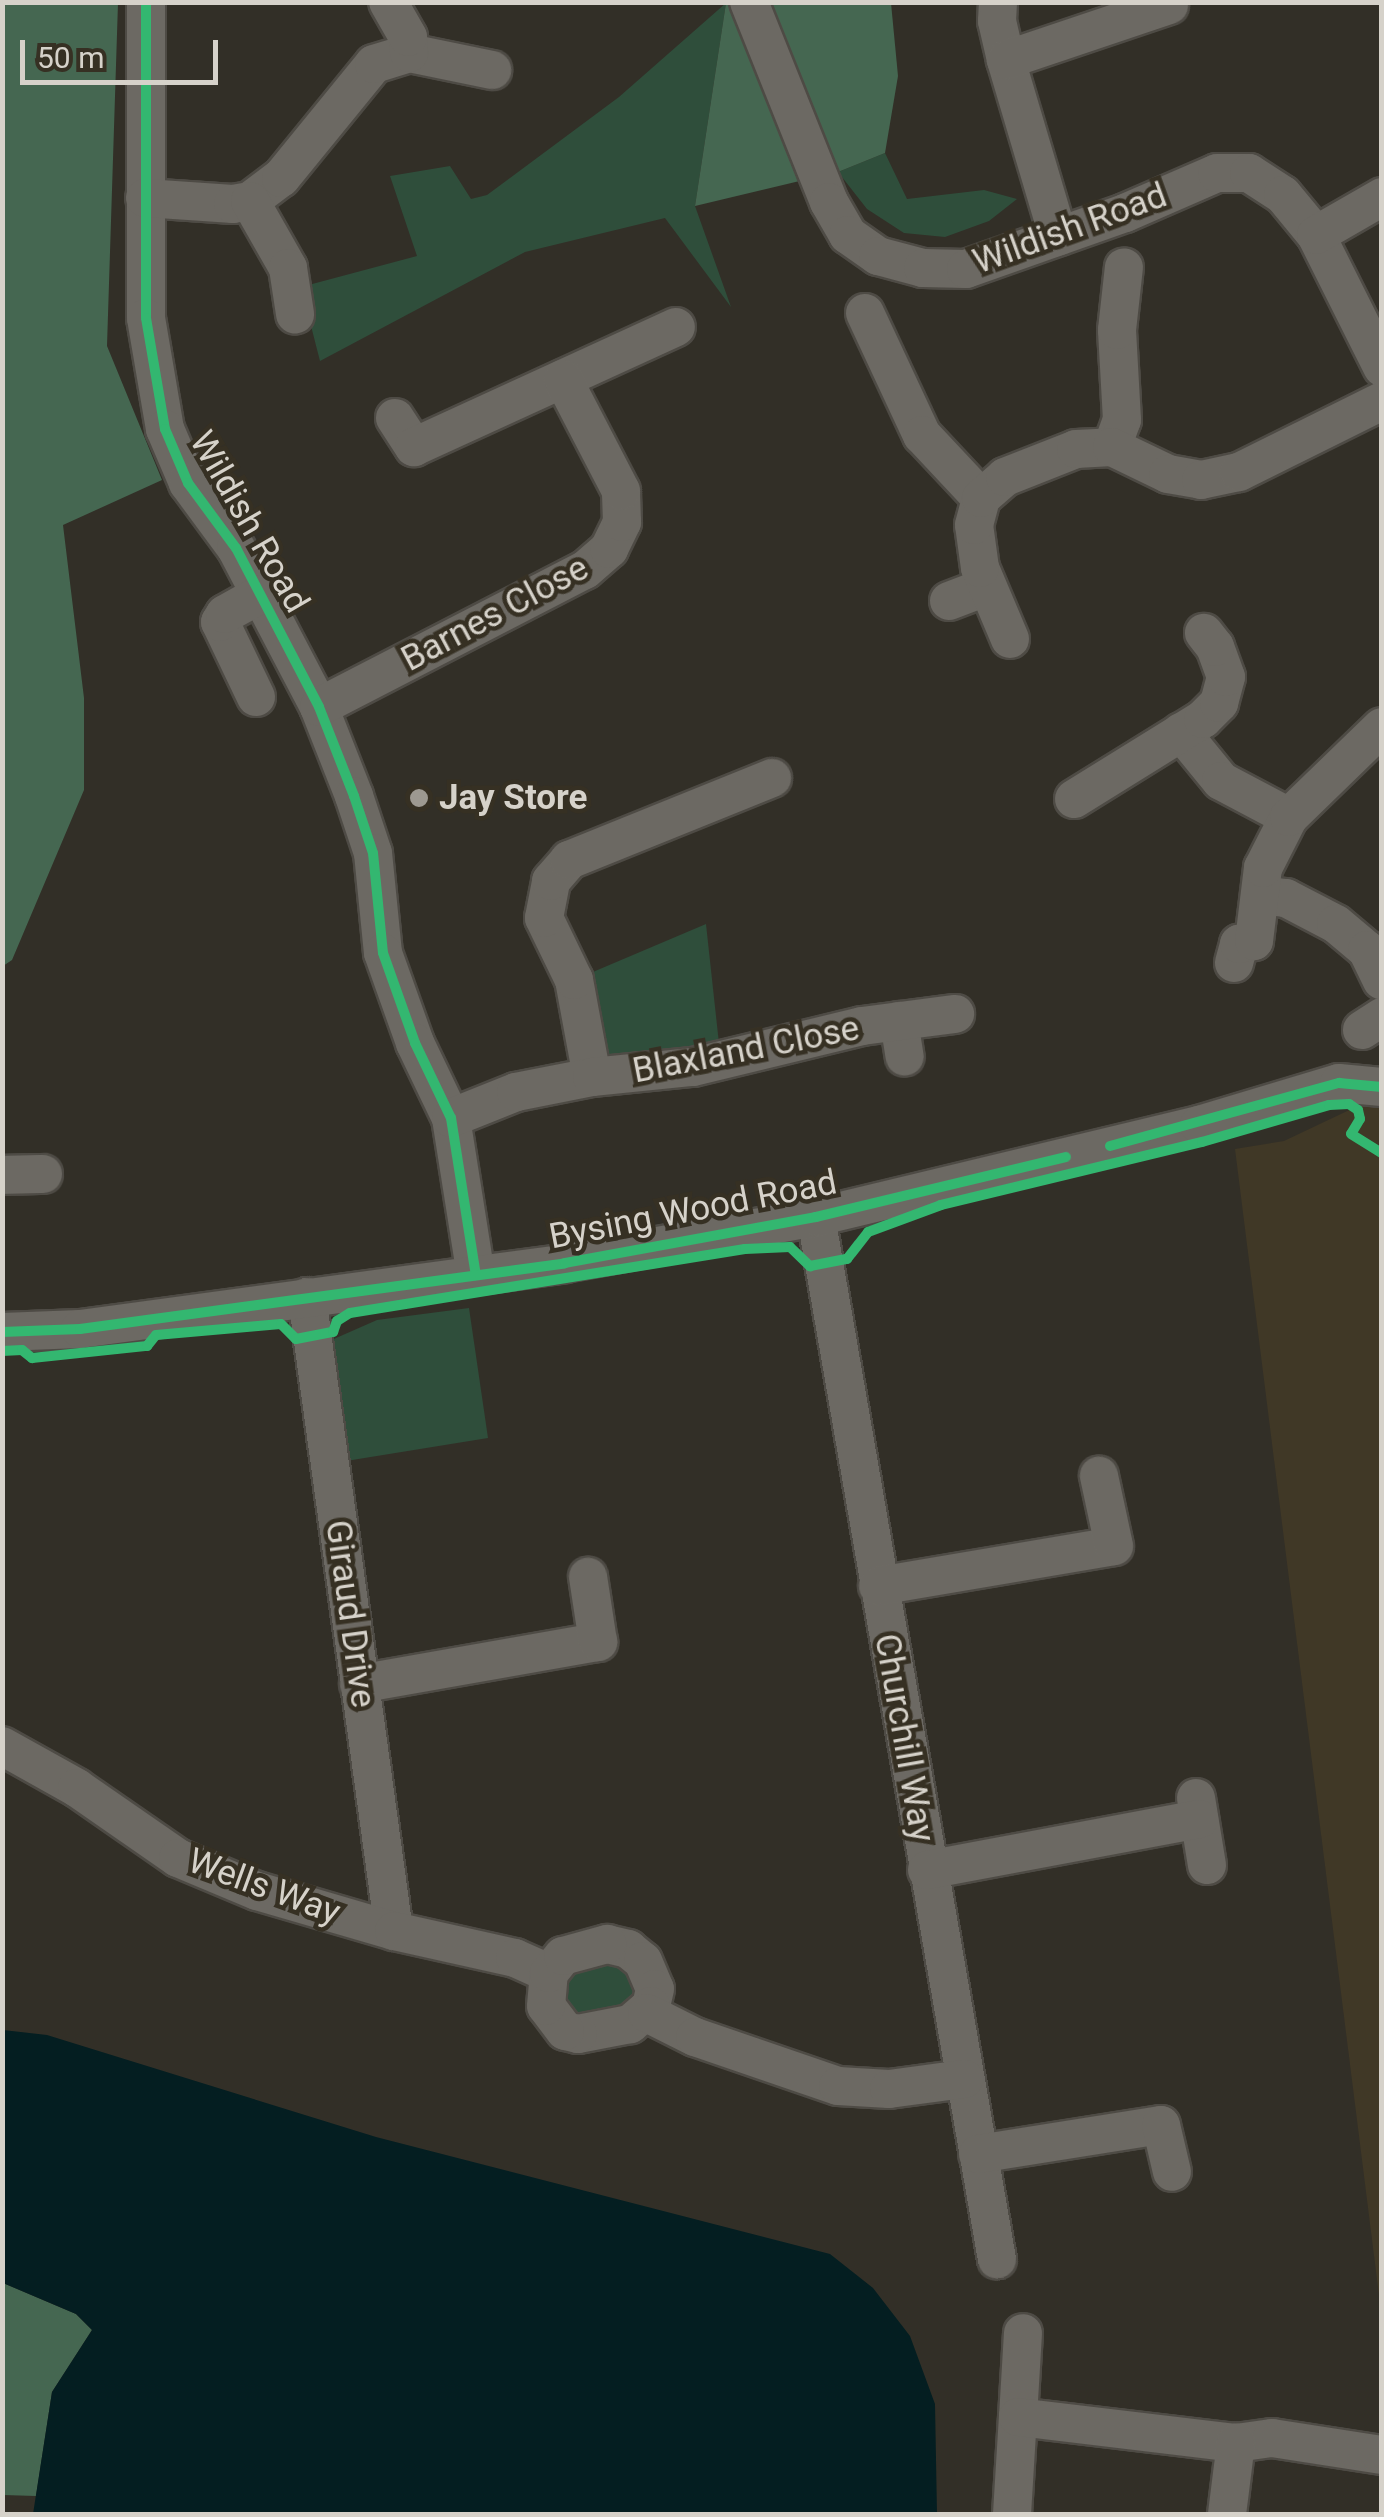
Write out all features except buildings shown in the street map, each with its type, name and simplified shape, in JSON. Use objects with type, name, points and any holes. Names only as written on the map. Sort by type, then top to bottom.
[{"type":"street","name":"Wildish Road","points":[[146,2],[146,318],[165,428],[188,483],[236,548],[319,707],[374,853],[383,953],[414,1043],[451,1118],[476,1275]]},
{"type":"street","points":[[388,2],[408,37],[409,52]]},
{"type":"street","name":"Wildish Road","points":[[749,2],[830,202],[848,235],[878,256],[923,268],[966,269],[1125,213],[1217,172],[1249,173],[1283,194],[1316,235],[1382,367]]},
{"type":"street","points":[[998,2],[997,21],[1006,60],[1058,236]]},
{"type":"street","points":[[1006,60],[1147,8]]},
{"type":"street","points":[[145,198],[250,201],[280,178],[374,64],[409,52],[492,70]]},
{"type":"street","points":[[1316,235],[1382,197]]},
{"type":"street","points":[[250,201],[302,266],[295,314]]},
{"type":"street","points":[[1112,447],[1122,420],[1132,284]]},
{"type":"street","points":[[866,313],[895,357],[922,435],[982,498]]},
{"type":"street","points":[[395,418],[414,447],[676,327]]},
{"type":"street","name":"Barnes Close","points":[[319,707],[585,570],[610,548],[622,522],[621,491],[564,379]]},
{"type":"street","points":[[1010,640],[986,586],[974,525],[982,498],[1004,477],[1076,449],[1112,447],[1168,474],[1201,480],[1239,472],[1382,401]]},
{"type":"street","points":[[949,601],[986,586]]},
{"type":"street","name":"Wildish Road","points":[[256,697],[220,622],[261,594]]},
{"type":"street","points":[[1074,800],[1219,703],[1226,677],[1215,646],[1204,633]]},
{"type":"street","points":[[1234,963],[1239,944],[1254,941],[1263,868],[1289,817],[1382,726]]},
{"type":"street","points":[[1181,732],[1220,781],[1289,817]]},
{"type":"street","name":"Blaxland Close","points":[[592,1078],[574,980],[544,918],[552,880],[569,860],[745,778]]},
{"type":"street","points":[[1261,895],[1286,898],[1336,924],[1366,950],[1382,981]]},
{"type":"street","name":"Blaxland Close","points":[[451,1118],[516,1092],[592,1078],[902,1039],[955,1014]]},
{"type":"street","name":"Bysing Wood Road","points":[[2,1332],[80,1330],[476,1275],[816,1217],[1199,1124],[1340,1083],[1382,1088]]},
{"type":"street","points":[[2,1175],[43,1174]]},
{"type":"street","name":"Churchill Way","points":[[816,1217],[996,2259]]},
{"type":"street","name":"Giraud Drive","points":[[307,1297],[394,1931]]},
{"type":"street","points":[[878,1586],[1114,1546],[1099,1476]]},
{"type":"street","points":[[359,1684],[598,1642],[588,1577]]},
{"type":"street","name":"Wells Way","points":[[2,1746],[77,1788],[178,1858],[256,1891],[394,1931],[515,1958],[549,1973]]},
{"type":"street","points":[[927,1870],[1197,1807],[1206,1865]]},
{"type":"street","points":[[619,1944],[636,1954],[649,1970],[654,1989],[647,2013],[630,2024],[594,2032],[565,2030],[546,2006],[549,1973],[573,1951],[619,1944]]},
{"type":"street","points":[[647,2013],[695,2037],[838,2086],[889,2089],[964,2079]]},
{"type":"street","points":[[978,2154],[1161,2126],[1172,2172]]},
{"type":"street","points":[[1012,2514],[1023,2333]]},
{"type":"street","points":[[1018,2417],[1236,2443],[1272,2438],[1382,2455]]},
{"type":"street","points":[[1227,2514],[1236,2443]]},
{"type":"shaded area","points":[[1381,1095],[1381,2311],[1235,1149],[1284,1141]]},
{"type":"green space","points":[[3,2],[118,3],[107,346],[162,480],[63,525],[84,698],[84,790],[12,960],[3,966]]},
{"type":"green space","points":[[726,3],[695,206],[731,307],[665,218],[525,252],[320,361],[301,287],[417,256],[390,176],[450,166],[471,199],[487,195],[619,97]]},
{"type":"green space","points":[[726,3],[733,3],[808,179],[695,206]]},
{"type":"green space","points":[[771,3],[891,3],[898,76],[885,153],[838,172]]},
{"type":"green space","points":[[885,153],[907,199],[984,190],[1017,199],[989,221],[945,237],[904,233],[867,209],[838,172]]},
{"type":"green space","points":[[706,924],[721,1062],[592,1077],[574,980]]},
{"type":"green space","points":[[469,1308],[488,1438],[346,1461],[327,1342],[377,1320]]},
{"type":"green space","points":[[618,1956],[639,1985],[631,2007],[574,2016],[563,2004],[564,1972]]},
{"type":"green space","points":[[3,2283],[76,2314],[92,2330],[52,2392],[36,2496],[3,2495]]},
{"type":"water","points":[[3,2030],[47,2035],[376,2137],[830,2254],[873,2288],[910,2336],[935,2404],[937,2514],[33,2514],[52,2392],[92,2330],[76,2314],[3,2283]]},
{"type":"cycle path","points":[[146,2],[146,318],[165,429],[188,483],[236,548],[319,707],[354,796],[373,853],[383,953],[415,1043],[451,1118],[476,1275]]},
{"type":"cycle path","points":[[1110,1146],[1339,1083],[1382,1087]]},
{"type":"cycle path","points":[[2,1351],[22,1350],[32,1358],[147,1346],[156,1335],[281,1324],[296,1339],[333,1332],[337,1321],[350,1313],[745,1249],[790,1247],[810,1266],[847,1259],[868,1232],[941,1205],[1202,1142],[1329,1105],[1349,1104],[1358,1110],[1360,1119],[1351,1134],[1382,1153]]},
{"type":"cycle path","points":[[2,1332],[80,1329],[565,1263],[816,1217],[1066,1157]]},
{"type":"place","name":"Jay Store","points":[[419,798]]}]
